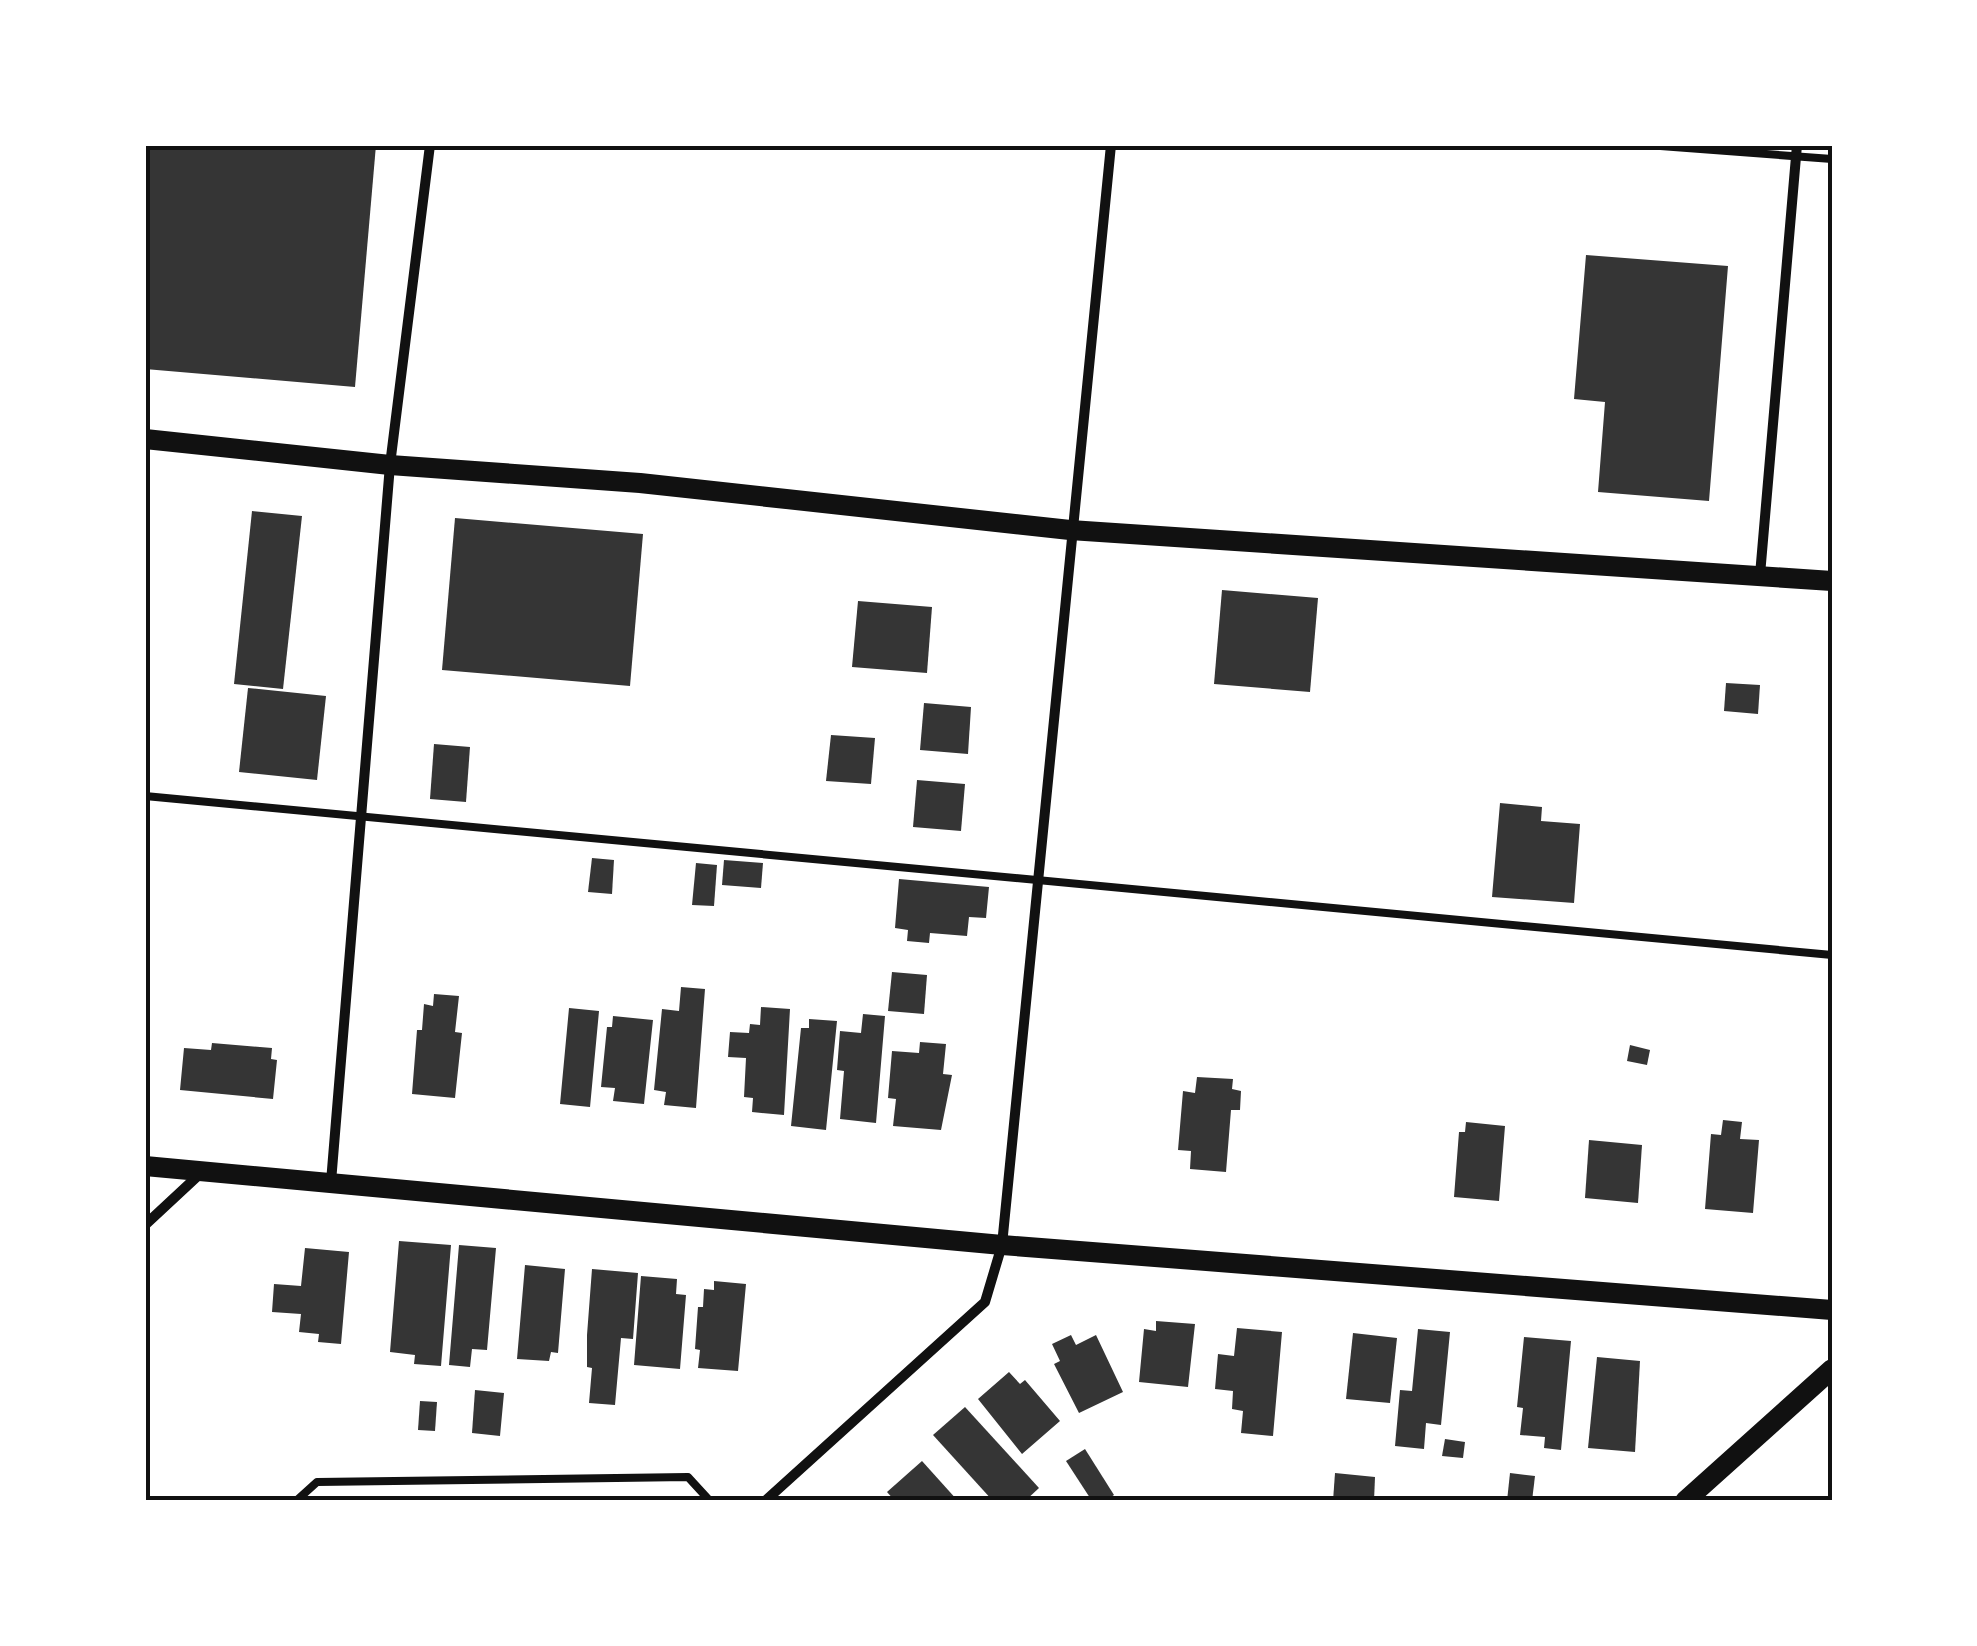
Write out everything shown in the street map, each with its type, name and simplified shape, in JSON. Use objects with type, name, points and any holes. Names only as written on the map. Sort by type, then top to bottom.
[{"type":"main road","points":[[145,438],[390,465],[640,483],[1070,530],[1832,581]]},
{"type":"main road","points":[[145,1166],[1002,1244],[1832,1310]]},
{"type":"main road","points":[[1685,1501],[1832,1369]]},
{"type":"street","points":[[330,1182],[390,465],[430,145]]},
{"type":"street","points":[[764,1501],[985,1302],[1002,1244],[1111,145]]},
{"type":"street","points":[[1760,574],[1796,151]]},
{"type":"street","points":[[145,1225],[202,1172]]},
{"type":"lane","points":[[1647,145],[1796,151],[1832,159]]},
{"type":"lane","points":[[145,796],[1832,955]]},
{"type":"lane","points":[[296,1501],[317,1482],[688,1478],[710,1501]]},
{"type":"building","points":[[145,145],[376,145],[355,387],[145,369]]},
{"type":"building","points":[[1586,255],[1728,266],[1709,501],[1598,492],[1605,402],[1574,399]]},
{"type":"building","points":[[252,511],[302,516],[283,689],[234,684]]},
{"type":"building","points":[[455,518],[643,534],[630,686],[442,670]]},
{"type":"building","points":[[1222,590],[1318,598],[1310,692],[1214,684]]},
{"type":"building","points":[[858,601],[932,607],[927,673],[852,667]]},
{"type":"building","points":[[1726,683],[1760,685],[1758,714],[1724,711]]},
{"type":"building","points":[[248,688],[326,696],[317,780],[239,772]]},
{"type":"building","points":[[924,703],[971,707],[968,754],[920,750]]},
{"type":"building","points":[[831,735],[875,738],[871,784],[826,781]]},
{"type":"building","points":[[434,744],[470,747],[466,802],[430,799]]},
{"type":"building","points":[[917,780],[965,784],[961,831],[913,827]]},
{"type":"building","points":[[1500,803],[1542,807],[1541,821],[1580,824],[1574,903],[1492,897]]},
{"type":"building","points":[[592,858],[614,860],[612,894],[588,892]]},
{"type":"building","points":[[724,860],[763,863],[761,888],[722,885]]},
{"type":"building","points":[[696,863],[717,865],[714,906],[692,905]]},
{"type":"building","points":[[899,879],[989,887],[986,918],[969,917],[967,936],[930,933],[929,943],[907,941],[908,930],[895,928]]},
{"type":"building","points":[[892,972],[927,975],[924,1014],[888,1011]]},
{"type":"building","points":[[681,987],[705,989],[696,1108],[664,1105],[666,1092],[654,1090],[662,1009],[679,1011]]},
{"type":"building","points":[[434,994],[459,996],[455,1032],[462,1033],[455,1098],[412,1094],[417,1030],[422,1030],[424,1004],[433,1006]]},
{"type":"building","points":[[761,1007],[790,1009],[784,1115],[752,1112],[753,1098],[744,1097],[746,1058],[728,1057],[730,1032],[749,1033],[750,1024],[760,1025]]},
{"type":"building","points":[[569,1008],[599,1011],[590,1107],[560,1104]]},
{"type":"building","points":[[863,1014],[885,1016],[876,1123],[840,1119],[844,1071],[837,1070],[840,1031],[861,1033]]},
{"type":"building","points":[[613,1016],[653,1020],[644,1104],[613,1101],[615,1088],[601,1087],[607,1027],[612,1027]]},
{"type":"building","points":[[809,1019],[837,1021],[826,1130],[791,1126],[801,1028],[809,1028]]},
{"type":"building","points":[[920,1042],[946,1044],[943,1074],[952,1075],[941,1130],[893,1126],[896,1099],[888,1098],[892,1051],[919,1053]]},
{"type":"building","points":[[212,1043],[272,1048],[271,1059],[277,1060],[273,1099],[180,1090],[184,1048],[211,1050]]},
{"type":"building","points":[[1630,1045],[1650,1050],[1647,1065],[1627,1061]]},
{"type":"building","points":[[1197,1077],[1233,1079],[1232,1089],[1241,1091],[1240,1110],[1231,1110],[1226,1172],[1190,1169],[1191,1151],[1178,1150],[1183,1091],[1195,1093]]},
{"type":"building","points":[[1723,1120],[1742,1122],[1740,1139],[1759,1140],[1753,1213],[1705,1209],[1711,1134],[1721,1135]]},
{"type":"building","points":[[1466,1122],[1505,1126],[1499,1201],[1454,1197],[1459,1132],[1465,1132]]},
{"type":"building","points":[[1589,1140],[1642,1145],[1638,1203],[1585,1198]]},
{"type":"building","points":[[399,1241],[451,1245],[441,1366],[414,1364],[415,1355],[390,1352]]},
{"type":"building","points":[[459,1245],[496,1248],[487,1350],[472,1349],[470,1367],[449,1365]]},
{"type":"building","points":[[305,1248],[349,1252],[341,1344],[318,1342],[319,1334],[299,1332],[301,1314],[272,1312],[274,1284],[301,1286]]},
{"type":"building","points":[[525,1265],[565,1269],[558,1353],[551,1352],[549,1361],[517,1359]]},
{"type":"building","points":[[592,1269],[638,1273],[633,1339],[621,1338],[615,1405],[589,1403],[592,1368],[587,1367],[587,1335]]},
{"type":"building","points":[[641,1276],[677,1279],[676,1294],[686,1295],[680,1369],[634,1365]]},
{"type":"building","points":[[714,1281],[746,1284],[738,1371],[698,1368],[698,1307],[703,1307],[704,1289],[714,1290]]},
{"type":"building","points":[[1156,1321],[1195,1324],[1188,1387],[1139,1382],[1144,1329],[1156,1331]]},
{"type":"building","points":[[1237,1328],[1282,1332],[1273,1436],[1241,1433],[1243,1411],[1232,1409],[1233,1391],[1215,1389],[1218,1354],[1234,1356]]},
{"type":"building","points":[[1418,1329],[1450,1332],[1441,1425],[1426,1423],[1424,1449],[1395,1446],[1400,1390],[1412,1391]]},
{"type":"building","points":[[1353,1333],[1397,1338],[1390,1403],[1346,1399]]},
{"type":"building","points":[[1071,1335],[1076,1345],[1096,1335],[1123,1392],[1079,1413],[1054,1364],[1060,1361],[1052,1344]]},
{"type":"building","points":[[1524,1337],[1571,1341],[1561,1450],[1544,1448],[1545,1437],[1520,1435],[1523,1408],[1517,1407]]},
{"type":"building","points":[[1597,1357],[1640,1361],[1635,1452],[1588,1448]]},
{"type":"building","points":[[1009,1372],[1020,1384],[1025,1380],[1060,1421],[1022,1454],[978,1399]]},
{"type":"building","points":[[475,1390],[504,1393],[500,1436],[472,1433]]},
{"type":"building","points":[[420,1401],[437,1402],[435,1431],[418,1430]]},
{"type":"building","points":[[965,1407],[1039,1488],[1025,1501],[993,1501],[933,1435]]},
{"type":"building","points":[[1445,1439],[1465,1442],[1463,1458],[1442,1456]]},
{"type":"building","points":[[1085,1449],[1114,1495],[1105,1501],[1092,1501],[1066,1461]]},
{"type":"building","points":[[922,1461],[958,1501],[895,1501],[887,1492]]},
{"type":"building","points":[[1335,1473],[1375,1477],[1374,1501],[1333,1501]]},
{"type":"building","points":[[1510,1473],[1535,1476],[1532,1501],[1507,1501]]}]
